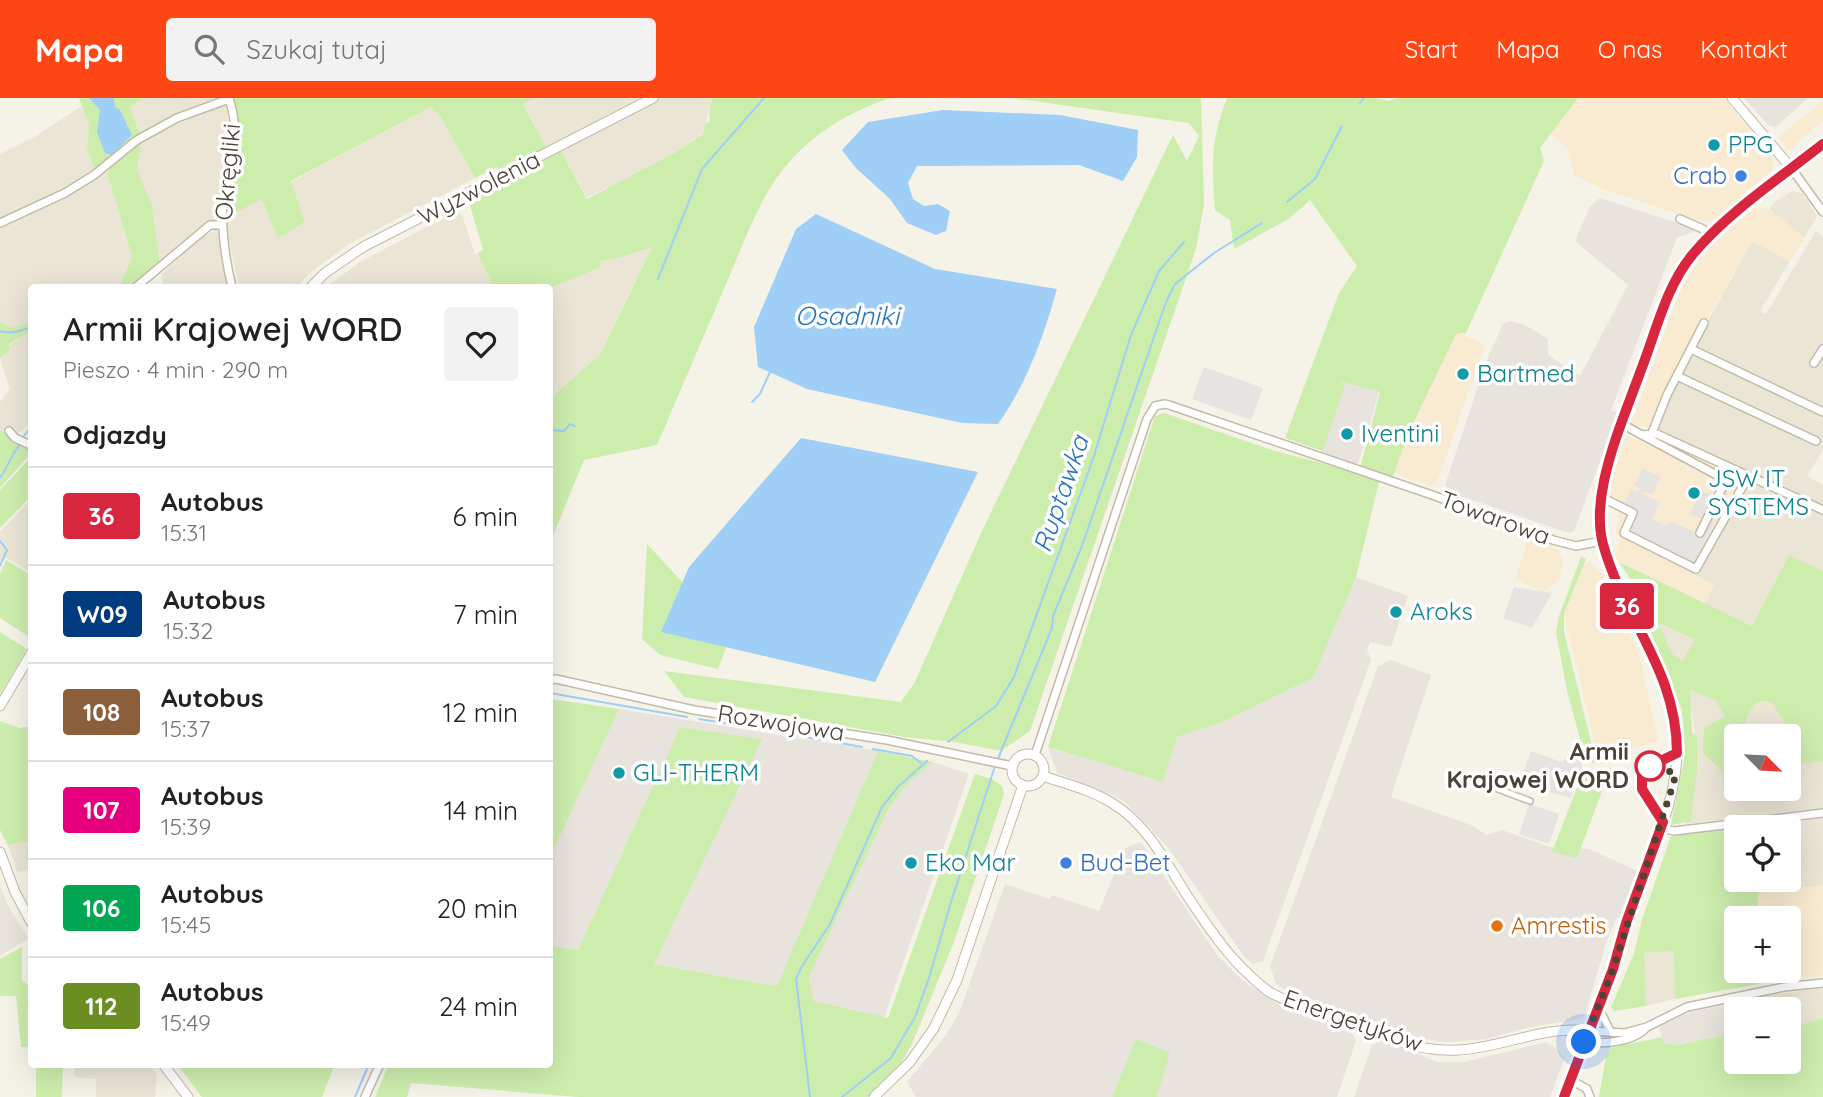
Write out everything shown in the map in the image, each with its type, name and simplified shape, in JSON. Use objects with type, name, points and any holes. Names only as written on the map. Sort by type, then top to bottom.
[{"type":"street","points":[[0,223],[65,193],[94,175],[137,140],[177,118],[229,98]]},
{"type":"street","name":"Okręgliki","points":[[229,98],[235,120],[236,138],[224,190],[221,225],[231,284]]},
{"type":"street","name":"Wyzwolenia","points":[[314,284],[325,273],[363,247],[653,98]]},
{"type":"street","points":[[1732,98],[1792,169],[1823,212]]},
{"type":"street","points":[[1564,1097],[1613,969],[1626,923],[1661,828],[1674,782],[1677,753],[1676,723],[1664,678],[1616,583],[1602,541],[1601,497],[1609,461],[1676,279],[1692,255],[1709,237],[1823,144]]},
{"type":"street","points":[[1680,219],[1703,229],[1709,237]]},
{"type":"street","points":[[140,284],[210,225],[221,225]]},
{"type":"street","points":[[1652,433],[1704,323]]},
{"type":"street","points":[[1691,349],[1823,412]]},
{"type":"street","points":[[1814,363],[1823,349]]},
{"type":"street","points":[[1677,376],[1816,441]]},
{"type":"street","name":"Towarowa","points":[[1035,755],[1147,419],[1155,406],[1170,405],[1564,543],[1579,546],[1602,541]]},
{"type":"street","points":[[1622,424],[1726,480],[1700,533]]},
{"type":"street","points":[[9,431],[15,438],[28,444]]},
{"type":"street","points":[[1642,435],[1657,434],[1823,510]]},
{"type":"street","points":[[1601,497],[1633,513],[1624,533],[1696,569],[1748,477]]},
{"type":"street","points":[[0,706],[28,659]]},
{"type":"street","name":"Rozwojowa","points":[[553,680],[695,709],[862,736],[1007,765]]},
{"type":"street","points":[[1021,755],[1035,755],[1042,762],[1043,776],[1031,786],[1021,784],[1007,765],[1021,755]]},
{"type":"street","name":"Energetyków","points":[[1043,776],[1113,803],[1128,816],[1162,856],[1232,958],[1271,993],[1388,1037],[1443,1049],[1482,1047],[1562,1030],[1588,1031]]},
{"type":"street","points":[[874,1097],[910,1062],[934,1028],[957,980],[1022,788],[1021,784]]},
{"type":"street","points":[[1487,785],[1531,801]]},
{"type":"street","points":[[1661,828],[1674,831],[1823,813]]},
{"type":"street","points":[[0,852],[15,892],[28,916]]},
{"type":"street","points":[[1588,1031],[1625,1033],[1647,1027],[1687,1007],[1784,987],[1823,983]]},
{"type":"street","points":[[1598,1007],[1610,1031]]},
{"type":"street","points":[[1584,1042],[1602,1044],[1624,1039],[1639,1034],[1647,1027]]},
{"type":"street","points":[[166,1068],[188,1097]]},
{"type":"street","points":[[365,1097],[378,1068]]},
{"type":"street","points":[[1570,1080],[1587,1089],[1590,1097]]},
{"type":"shaded area","points":[[143,98],[225,98],[141,137],[130,107]]},
{"type":"shaded area","points":[[532,98],[636,98],[639,101],[547,149],[523,103]]},
{"type":"shaded area","points":[[657,98],[712,98],[703,133],[673,154],[587,197],[561,151]]},
{"type":"shaded area","points":[[1578,98],[1723,98],[1769,148],[1773,169],[1712,221],[1702,222],[1605,190],[1574,175],[1567,148],[1550,133]]},
{"type":"shaded area","points":[[1744,98],[1808,98],[1776,127],[1769,126]]},
{"type":"shaded area","points":[[1823,101],[1823,121],[1789,150],[1778,137]]},
{"type":"shaded area","points":[[226,102],[229,142],[217,220],[205,225],[161,269],[152,206],[137,169],[142,141]]},
{"type":"shaded area","points":[[82,106],[89,125],[87,149],[96,174],[0,223],[0,154],[36,136]]},
{"type":"shaded area","points":[[431,107],[440,116],[475,178],[349,244],[299,284],[238,284],[224,219],[262,199],[279,237],[305,222],[291,182]]},
{"type":"shaded area","points":[[107,172],[132,257],[120,284],[28,284],[28,322],[10,328],[0,321],[0,227],[67,196]]},
{"type":"shaded area","points":[[1793,191],[1802,193],[1817,216],[1804,238],[1769,209],[1777,200]]},
{"type":"shaded area","points":[[1600,198],[1693,228],[1693,232],[1677,238],[1611,410],[1618,413],[1574,531],[1569,533],[1449,492],[1445,485],[1488,357],[1503,324],[1510,321],[1523,324],[1548,339],[1548,355],[1580,376],[1628,285],[1575,241],[1590,206]]},
{"type":"shaded area","points":[[1755,208],[1769,209],[1804,238],[1790,261],[1752,241],[1664,395],[1651,423],[1648,427],[1631,424],[1678,296],[1689,275],[1720,237]]},
{"type":"shaded area","points":[[456,212],[462,215],[475,254],[478,253],[492,284],[330,284],[360,262]]},
{"type":"shaded area","points":[[217,229],[226,284],[163,284],[162,274],[200,238]]},
{"type":"shaded area","points":[[1816,231],[1823,237],[1823,450],[1807,476],[1823,485],[1823,571],[1789,555],[1752,626],[1705,604],[1714,585],[1696,576],[1656,433],[1662,412],[1752,241],[1790,261],[1760,311],[1766,314]]},
{"type":"shaded area","points":[[652,246],[600,355],[553,395],[553,287],[599,268],[600,261]]},
{"type":"shaded area","points":[[1455,331],[1485,345],[1437,482],[1431,486],[1390,472]]},
{"type":"shaded area","points":[[28,333],[28,425],[13,438],[10,433],[0,430],[0,401],[10,390],[0,358],[10,350],[9,345]]},
{"type":"shaded area","points":[[1204,367],[1263,388],[1251,420],[1192,399]]},
{"type":"shaded area","points":[[1343,381],[1379,392],[1358,464],[1321,453]]},
{"type":"shaded area","points":[[1626,436],[1641,440],[1654,436],[1748,477],[1696,576],[1714,585],[1705,604],[1616,560],[1617,545],[1621,540],[1620,535],[1616,535],[1619,503],[1610,494],[1613,474]]},
{"type":"shaded area","points":[[1643,468],[1661,477],[1652,495],[1645,492],[1643,494],[1660,502],[1652,520],[1667,526],[1670,521],[1695,532],[1701,519],[1690,514],[1701,490],[1718,498],[1728,479],[1733,481],[1695,564],[1627,532],[1637,512],[1623,505],[1631,489],[1638,492],[1640,488],[1634,485]]},
{"type":"shaded area","points":[[28,502],[28,570],[3,556],[0,563],[0,532]]},
{"type":"shaded area","points":[[1528,538],[1559,550],[1563,560],[1559,581],[1543,592],[1515,579]]},
{"type":"shaded area","points":[[1590,562],[1601,574],[1638,651],[1659,741],[1619,752],[1620,761],[1600,764],[1564,616],[1585,563]]},
{"type":"shaded area","points":[[1356,577],[1408,596],[1391,647],[1370,642],[1367,650],[1371,660],[1263,961],[1252,964],[1167,846],[1123,800],[1057,773],[1048,747],[1163,782],[1177,737],[1220,723],[1313,678]]},
{"type":"shaded area","points":[[1514,587],[1552,593],[1532,628],[1503,618]]},
{"type":"shaded area","points":[[1662,624],[1695,640],[1682,661],[1669,655],[1658,626]]},
{"type":"shaded area","points":[[1391,660],[1431,675],[1391,797],[1474,826],[1486,835],[1502,830],[1550,847],[1589,849],[1638,871],[1622,919],[1617,917],[1607,940],[1585,1015],[1575,1020],[1530,1027],[1487,1039],[1446,1042],[1416,1038],[1285,990],[1276,983],[1270,967],[1378,666]]},
{"type":"shaded area","points":[[1688,688],[1717,701],[1726,716],[1724,802],[1801,802],[1801,764],[1823,762],[1823,808],[1763,815],[1724,815],[1724,819],[1685,824],[1695,783],[1697,746]]},
{"type":"shaded area","points":[[1757,701],[1770,701],[1785,724],[1745,724],[1749,711]]},
{"type":"shaded area","points":[[619,709],[878,751],[778,986],[654,964],[761,739],[680,727],[578,950],[553,946],[553,852]]},
{"type":"shaded area","points":[[1531,751],[1561,762],[1571,756],[1584,761],[1571,798],[1519,784]]},
{"type":"shaded area","points":[[933,762],[969,774],[884,1018],[814,1001],[809,977],[889,808],[907,784]]},
{"type":"shaded area","points":[[1529,804],[1559,814],[1549,844],[1519,834]]},
{"type":"shaded area","points":[[1823,818],[1823,885],[1801,888],[1801,821]]},
{"type":"shaded area","points":[[28,842],[28,870],[17,872],[8,845]]},
{"type":"shaded area","points":[[1141,842],[1217,955],[1242,980],[1284,1008],[1353,1034],[1356,1041],[1337,1097],[1157,1097],[1170,1053],[1136,1040],[1112,1097],[916,1097],[907,1082],[946,1035],[959,1013],[1005,884],[1050,899],[1052,895],[1099,911],[1125,848]]},
{"type":"shaded area","points":[[1823,885],[1823,976],[1801,979],[1801,906],[1758,906],[1758,893],[1801,892],[1801,888]]},
{"type":"shaded area","points":[[0,887],[28,939],[0,956]]},
{"type":"shaded area","points":[[1675,950],[1675,999],[1646,1006],[1643,953]]},
{"type":"shaded area","points":[[1823,988],[1823,1018],[1801,1024],[1801,997],[1757,997]]},
{"type":"shaded area","points":[[1724,1006],[1724,1035],[1679,1045],[1664,1043],[1659,1026],[1690,1012]]},
{"type":"shaded area","points":[[1379,1042],[1437,1062],[1464,1062],[1546,1042],[1559,1050],[1564,1059],[1550,1097],[1354,1097],[1372,1045]]},
{"type":"shaded area","points":[[75,1068],[152,1068],[157,1075],[155,1097],[96,1097],[96,1079],[74,1077]]},
{"type":"green space","points":[[79,98],[143,98],[130,107],[141,137],[96,174],[87,149],[89,125]]},
{"type":"green space","points":[[232,98],[532,98],[523,104],[547,149],[501,173],[497,167],[475,178],[440,116],[431,107],[291,181],[305,222],[278,238],[262,199],[224,219],[241,135]]},
{"type":"green space","points":[[712,98],[891,98],[856,112],[824,131],[795,155],[783,170],[754,219],[657,445],[584,460],[553,536],[553,395],[600,355],[652,247],[600,261],[601,267],[553,287],[553,284],[492,284],[478,253],[483,250],[469,202],[561,151],[587,199],[673,154],[703,134],[705,124],[710,121]]},
{"type":"green space","points":[[1012,98],[1201,98],[1204,204],[1196,249],[1030,731],[1001,751],[955,742],[905,737],[684,697],[664,671],[901,702],[914,684],[982,531],[1173,135],[1187,161],[1199,136],[1189,123]]},
{"type":"green space","points":[[1227,98],[1375,98],[1388,101],[1399,98],[1578,98],[1540,148],[1544,161],[1466,333],[1456,334],[1408,434],[1392,479],[1361,465],[1380,392],[1340,381],[1345,385],[1323,451],[1285,438],[1339,293],[1357,266],[1310,200],[1290,218],[1234,249],[1230,220],[1215,210],[1213,180],[1215,140]]},
{"type":"green space","points":[[142,141],[137,169],[152,206],[161,269],[140,284],[120,284],[132,257],[107,172],[134,145]]},
{"type":"green space","points":[[0,321],[10,328],[28,322],[28,334],[9,344],[10,350],[0,358]]},
{"type":"green space","points":[[1164,413],[1275,451],[1380,478],[1356,577],[1313,678],[1220,723],[1177,737],[1163,782],[1048,747],[1155,416]]},
{"type":"green space","points":[[0,430],[28,443],[28,456],[0,488]]},
{"type":"green space","points":[[28,460],[28,499],[0,528],[0,490]]},
{"type":"green space","points":[[647,544],[684,584],[727,645],[718,669],[660,655],[642,639]]},
{"type":"green space","points":[[1789,555],[1823,571],[1823,762],[1801,764],[1801,724],[1785,724],[1770,701],[1758,701],[1749,711],[1745,724],[1724,724],[1724,773],[1703,753],[1704,728],[1725,716],[1716,701],[1690,689],[1692,732],[1697,737],[1697,770],[1691,821],[1671,825],[1684,760],[1682,710],[1650,631],[1661,628],[1671,653],[1682,661],[1695,640],[1662,624],[1658,626],[1646,602],[1619,562],[1752,626]]},
{"type":"green space","points":[[1581,557],[1586,559],[1564,614],[1564,632],[1596,762],[1587,764],[1567,691],[1556,632],[1559,616]]},
{"type":"green space","points":[[6,560],[28,573],[28,636],[0,618],[0,574]]},
{"type":"green space","points":[[0,632],[27,649],[0,694]]},
{"type":"green space","points":[[553,699],[619,709],[553,852]]},
{"type":"green space","points":[[0,721],[20,728],[28,727],[28,842],[8,845],[0,830]]},
{"type":"green space","points":[[680,727],[762,739],[654,964],[777,986],[878,751],[933,762],[907,784],[889,808],[809,977],[814,1001],[888,1018],[975,774],[992,779],[1002,786],[1004,794],[954,942],[911,1046],[899,1067],[868,1097],[578,1097],[411,1083],[407,1097],[375,1097],[387,1068],[553,1068],[553,946],[578,950]]},
{"type":"green space","points":[[1584,770],[1607,778],[1577,858],[1552,852]]},
{"type":"green space","points":[[1724,829],[1724,892],[1758,892],[1758,906],[1724,906],[1724,983],[1758,984],[1675,999],[1674,951],[1644,953],[1646,1006],[1614,1011],[1611,1007],[1634,954],[1642,920],[1671,836]]},
{"type":"green space","points":[[22,947],[22,980],[28,985],[28,1047],[21,1047],[16,996],[0,996],[0,959]]},
{"type":"green space","points":[[1823,1018],[1823,1097],[1599,1097],[1606,1056],[1611,1048],[1662,1037],[1664,1043],[1679,1045],[1724,1035],[1724,1074],[1801,1074],[1801,1024]]},
{"type":"green space","points":[[1136,1039],[1170,1053],[1157,1097],[1112,1097]]},
{"type":"green space","points":[[36,1068],[63,1068],[62,1097],[36,1097]]},
{"type":"green space","points":[[180,1068],[333,1068],[322,1097],[202,1097]]},
{"type":"water","points":[[89,98],[114,98],[115,107],[120,110],[132,135],[112,155],[105,153],[97,132],[100,110]]},
{"type":"water","points":[[943,110],[1060,115],[1138,130],[1137,157],[1123,181],[1079,165],[917,166],[908,183],[913,199],[924,206],[938,204],[950,211],[946,231],[936,235],[907,223],[890,199],[856,168],[842,150],[868,122]]},
{"type":"water","name":"Osadniki","points":[[816,214],[935,269],[1057,289],[1033,360],[998,424],[962,423],[807,389],[758,367],[754,327],[796,229]]},
{"type":"water","points":[[801,438],[978,472],[875,682],[661,632],[689,567]]},
{"type":"waterway","points":[[658,279],[702,169],[764,98]]},
{"type":"waterway","points":[[1360,103],[1364,98]]},
{"type":"waterway","points":[[1287,202],[1315,179],[1342,126]]},
{"type":"waterway","points":[[997,761],[1052,628],[1053,616],[1082,546],[1166,302],[1175,284],[1214,253],[1262,223]]},
{"type":"waterway","name":"Ruptawka","points":[[948,742],[996,706],[1014,677],[1093,459],[1131,335],[1159,271],[1184,242]]},
{"type":"waterway","points":[[0,331],[12,332],[28,328]]},
{"type":"waterway","points":[[752,402],[760,394],[770,372]]},
{"type":"waterway","points":[[553,430],[564,431],[570,424],[575,426]]},
{"type":"waterway","points":[[24,436],[28,430]]},
{"type":"waterway","points":[[0,478],[19,446]]},
{"type":"waterway","points":[[0,541],[7,550],[0,566]]},
{"type":"waterway","points":[[553,694],[687,717]]},
{"type":"waterway","points":[[699,719],[767,730]]},
{"type":"waterway","points":[[778,732],[821,740]]},
{"type":"waterway","points":[[834,742],[862,747]]},
{"type":"waterway","points":[[873,749],[912,756],[921,763]]},
{"type":"waterway","name":"Ruptawka","points":[[810,1097],[796,979],[830,924],[882,807],[899,786],[927,761]]},
{"type":"waterway","points":[[842,1097],[891,1058],[915,1017],[995,766]]},
{"type":"waterway","points":[[355,1097],[367,1068]]},
{"type":"bus line","name":"36","points":[[1564,1097],[1613,969],[1626,923],[1663,822],[1642,789],[1642,775],[1650,766],[1677,753],[1676,723],[1667,685],[1616,583],[1602,541],[1603,483],[1664,309],[1685,264],[1728,219],[1823,144]]},
{"type":"place","name":"PPG","points":[[1714,145]]},
{"type":"place","name":"Crab","points":[[1741,176]]},
{"type":"place","name":"Bartmed","points":[[1463,374]]},
{"type":"place","name":"Iventini","points":[[1347,434]]},
{"type":"place","name":"JSW IT SYSTEMS","points":[[1694,493]]},
{"type":"place","name":"Aroks","points":[[1396,612]]},
{"type":"place","name":"Armii Krajowej WORD","points":[[1650,766]]},
{"type":"place","name":"GLI-THERM","points":[[619,773]]},
{"type":"place","name":"Eko Mar","points":[[911,863]]},
{"type":"place","name":"Bud-Bet","points":[[1066,863]]},
{"type":"place","name":"Amrestis","points":[[1497,926]]},
{"type":"route","points":[[1584,1042],[1613,969],[1626,923],[1669,803],[1675,773],[1650,766]]}]
